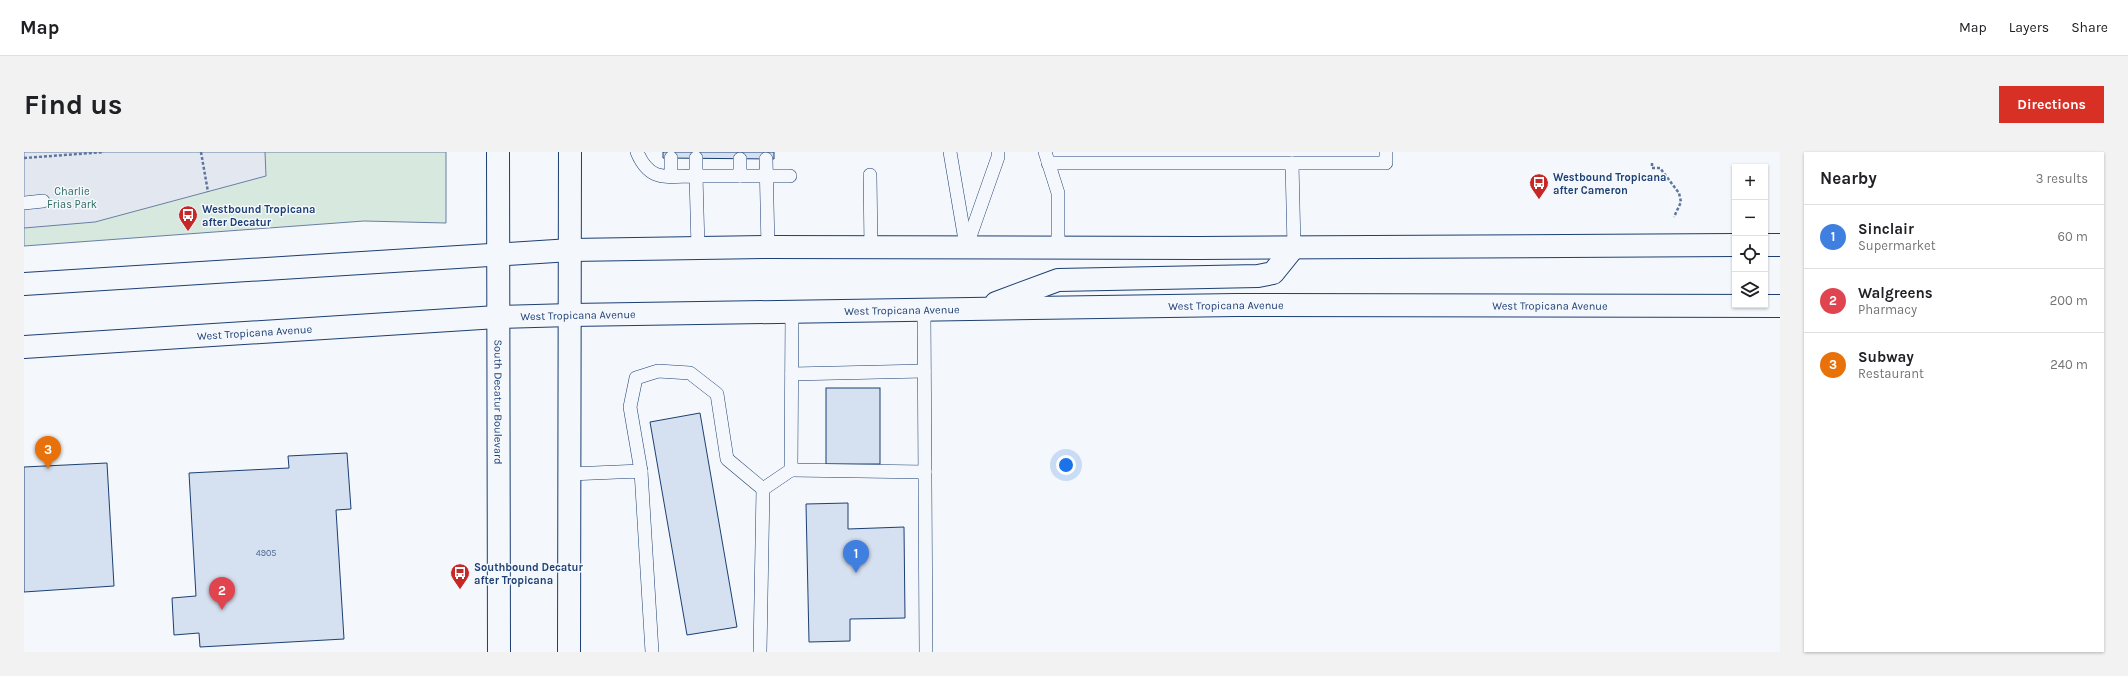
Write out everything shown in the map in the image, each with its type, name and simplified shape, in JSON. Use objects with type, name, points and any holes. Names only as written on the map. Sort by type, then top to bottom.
[{"type":"main road","name":"South Decatur Boulevard","points":[[498,152],[497,317],[499,652]]},
{"type":"main road","points":[[569,652],[570,152]]},
{"type":"main road","points":[[24,284],[498,253],[698,247],[1058,248],[1732,245]]},
{"type":"main road","points":[[1768,245],[1780,245]]},
{"type":"main road","points":[[982,309],[1058,280],[1258,276],[1273,273],[1294,247]]},
{"type":"main road","name":"West Tropicana Avenue","points":[[24,348],[497,317],[570,315],[1236,305],[1780,306]]},
{"type":"lane","points":[[637,152],[643,166],[658,176],[790,176]]},
{"type":"lane","points":[[950,152],[966,248]]},
{"type":"lane","points":[[966,248],[998,157],[998,152]]},
{"type":"lane","points":[[1058,248],[1058,193],[1047,158],[1298,159],[1386,163],[1386,152]]},
{"type":"lane","points":[[671,158],[671,176]]},
{"type":"lane","points":[[696,158],[698,247]]},
{"type":"lane","points":[[740,159],[740,176]]},
{"type":"lane","points":[[766,159],[768,247]]},
{"type":"lane","points":[[1294,247],[1298,159]]},
{"type":"lane","points":[[870,175],[871,248]]},
{"type":"lane","points":[[24,203],[43,201]]},
{"type":"lane","points":[[924,310],[926,652]]},
{"type":"lane","points":[[791,470],[792,312]]},
{"type":"lane","points":[[652,652],[641,471],[630,407],[636,378],[658,371],[690,373],[717,394],[727,459],[764,489]]},
{"type":"lane","points":[[792,374],[924,371]]},
{"type":"lane","points":[[764,489],[791,470],[925,472]]},
{"type":"lane","points":[[570,474],[641,471]]},
{"type":"lane","points":[[760,652],[764,489]]},
{"type":"path","points":[[24,158],[104,152]]},
{"type":"path","points":[[201,152],[208,192]]},
{"type":"path","points":[[1652,163],[1652,168],[1660,168],[1679,193],[1681,202],[1674,217]]},
{"type":"green space","name":"Charlie Frias Park","points":[[24,152],[446,152],[446,223],[364,221],[24,246]]},
{"type":"shaded area","points":[[24,152],[265,152],[266,176],[95,222],[24,228]]},
{"type":"building","points":[[663,152],[774,152],[774,159],[663,158]]},
{"type":"building","points":[[826,388],[880,388],[880,464],[826,464]]},
{"type":"building","points":[[700,413],[737,627],[687,635],[650,422]]},
{"type":"building","points":[[347,453],[351,509],[336,510],[344,639],[200,647],[199,633],[174,635],[172,598],[196,596],[189,473],[289,468],[288,456]]},
{"type":"building","points":[[107,463],[114,586],[24,592],[24,467]]},
{"type":"building","points":[[848,503],[848,529],[904,527],[905,618],[850,619],[850,641],[809,642],[806,504]]},
{"type":"place","name":"Westbound Tropicana after Cameron","points":[[1539,200]]},
{"type":"place","name":"Westbound Tropicana after Decatur","points":[[188,232]]},
{"type":"place","name":"Subway","points":[[48,469]]},
{"type":"place","name":"Sinclair","points":[[856,573]]},
{"type":"place","name":"Southbound Decatur after Tropicana","points":[[460,590]]},
{"type":"place","name":"Walgreens","points":[[222,610]]}]
